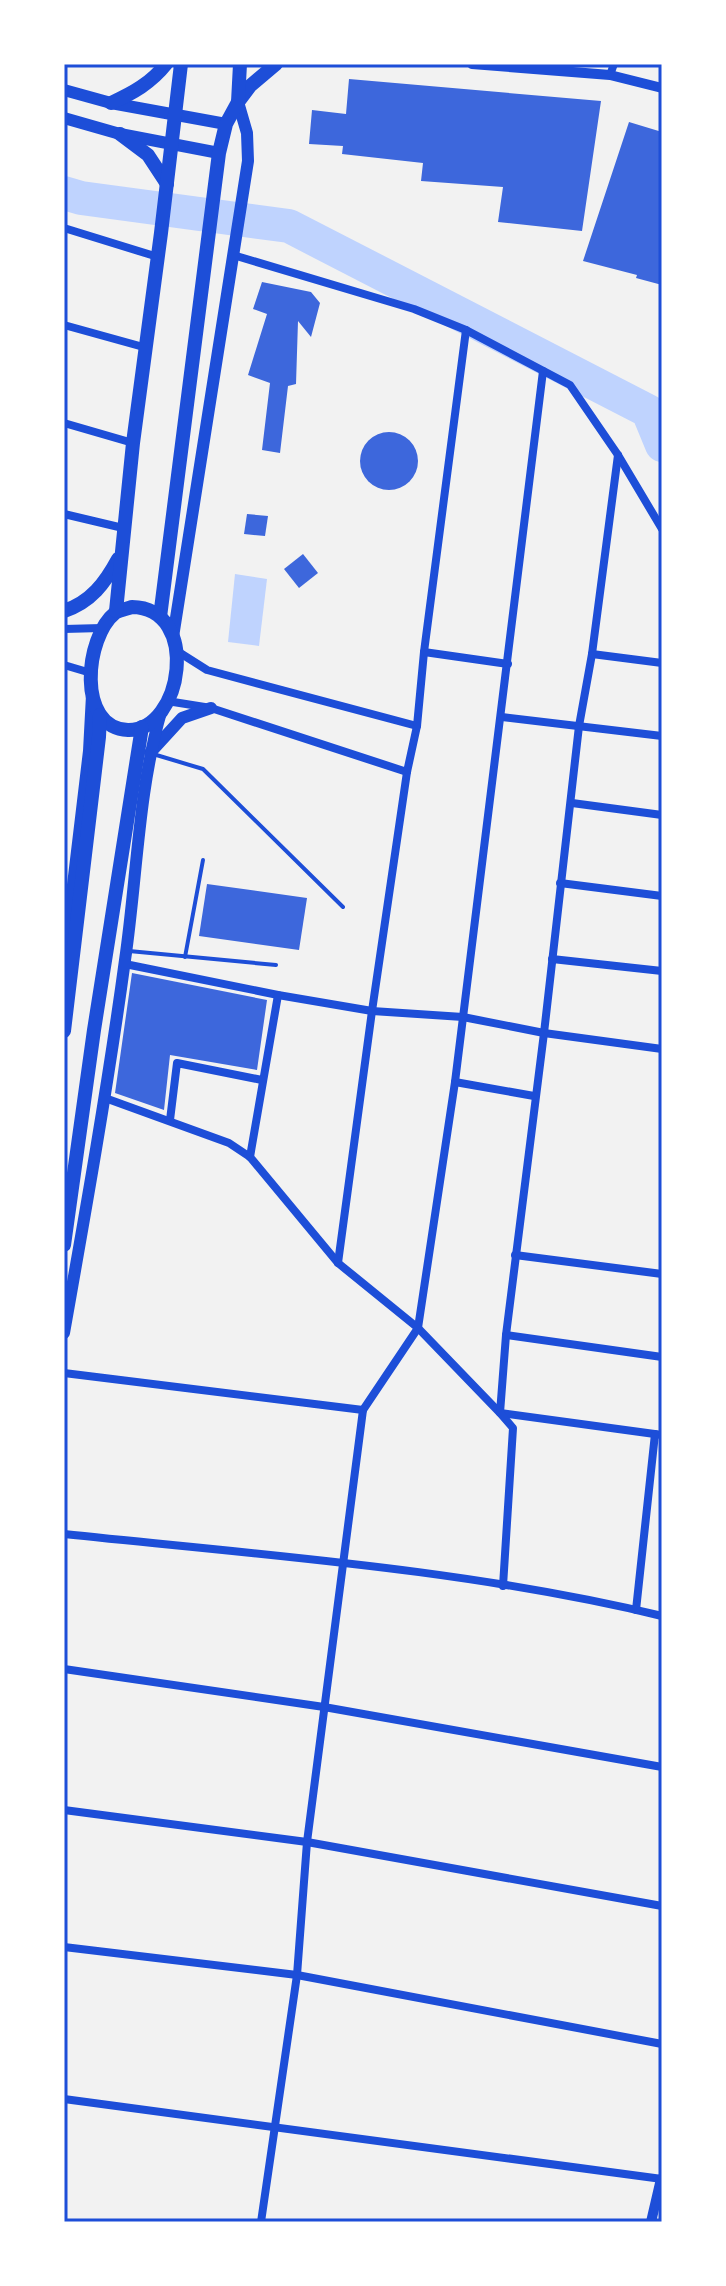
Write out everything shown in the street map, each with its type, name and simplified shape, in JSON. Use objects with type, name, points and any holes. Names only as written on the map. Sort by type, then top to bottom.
[{"type":"main road","points":[[111,103],[137,91],[166,64]]},
{"type":"main road","points":[[64,960],[89,751],[93,653],[102,628],[116,611],[133,443],[181,64]]},
{"type":"main road","points":[[64,1333],[125,964],[150,753],[173,684],[175,644],[242,194],[248,144],[238,102],[240,64]]},
{"type":"main road","points":[[160,617],[219,153],[226,124],[238,102],[257,79],[276,64]]},
{"type":"main road","points":[[64,90],[111,103],[226,124]]},
{"type":"main road","points":[[64,118],[120,134],[219,153]]},
{"type":"main road","points":[[120,134],[148,155],[167,187]]},
{"type":"main road","points":[[64,611],[89,600],[108,578],[123,552]]},
{"type":"main road","points":[[116,611],[143,607],[153,610],[168,625],[175,644]]},
{"type":"main road","points":[[64,1031],[99,737],[100,715],[92,692]]},
{"type":"main road","points":[[100,715],[112,726],[121,729],[142,727],[152,722],[164,706]]},
{"type":"main road","points":[[150,753],[182,718],[211,708]]},
{"type":"main road","points":[[64,1245],[142,727]]},
{"type":"main road","points":[[94,1030],[113,1036]]},
{"type":"street","points":[[472,64],[610,75],[662,88]]},
{"type":"street","points":[[610,75],[614,64]]},
{"type":"street","points":[[64,228],[158,257]]},
{"type":"street","points":[[234,250],[414,309],[466,330],[570,385],[618,455],[662,529]]},
{"type":"street","points":[[64,325],[147,348]]},
{"type":"street","points":[[338,1263],[407,772],[417,726],[466,330]]},
{"type":"street","points":[[261,2222],[297,1975],[307,1842],[363,1410],[418,1328],[455,1082],[543,371]]},
{"type":"street","points":[[64,423],[133,443]]},
{"type":"street","points":[[500,1413],[515,1255],[579,726],[592,654],[618,455]]},
{"type":"street","points":[[64,514],[123,528]]},
{"type":"street","points":[[64,629],[102,628]]},
{"type":"street","points":[[175,644],[207,670],[417,726]]},
{"type":"street","points":[[424,652],[508,664]]},
{"type":"street","points":[[592,654],[662,663]]},
{"type":"street","points":[[64,665],[91,673]]},
{"type":"street","points":[[164,706],[211,708],[407,772]]},
{"type":"street","points":[[502,717],[662,736]]},
{"type":"street","points":[[572,803],[662,815]]},
{"type":"street","points":[[560,883],[662,896]]},
{"type":"street","points":[[552,959],[662,971]]},
{"type":"street","points":[[125,964],[372,1011],[463,1017],[544,1033],[662,1049]]},
{"type":"street","points":[[250,1157],[278,995]]},
{"type":"street","points":[[170,1120],[177,1063],[262,1080]]},
{"type":"street","points":[[455,1082],[534,1096]]},
{"type":"street","points":[[105,1098],[229,1143],[250,1157],[338,1263],[418,1328],[513,1428],[503,1586]]},
{"type":"street","points":[[515,1255],[662,1274]]},
{"type":"street","points":[[506,1335],[662,1357]]},
{"type":"street","points":[[64,1373],[363,1410]]},
{"type":"street","points":[[500,1413],[659,1435],[636,1610]]},
{"type":"street","points":[[64,1534],[343,1564],[503,1586],[662,1616]]},
{"type":"street","points":[[64,1669],[324,1707],[662,1767]]},
{"type":"street","points":[[64,1810],[307,1842],[662,1906]]},
{"type":"street","points":[[64,1947],[297,1975],[662,2044]]},
{"type":"street","points":[[64,2099],[662,2178],[651,2222]]},
{"type":"lane","points":[[150,753],[203,769],[343,907]]},
{"type":"lane","points":[[185,957],[203,860]]},
{"type":"lane","points":[[127,950],[276,965]]},
{"type":"water","points":[[235,574],[267,579],[259,646],[228,642]]},
{"type":"building","points":[[349,79],[601,101],[582,231],[498,222],[503,187],[421,181],[423,163],[342,154],[343,146],[309,144],[312,110],[346,114]]},
{"type":"building","points":[[629,122],[662,132],[662,285],[583,261]]},
{"type":"building","points":[[262,282],[311,292],[320,303],[311,337],[298,321],[296,384],[288,386],[280,453],[262,450],[270,383],[248,375],[267,314],[253,309]]},
{"type":"building","points":[[389,432],[400,434],[409,441],[416,450],[416,472],[409,481],[400,488],[389,490],[378,488],[369,481],[362,472],[360,461],[362,450],[369,441],[378,434]]},
{"type":"building","points":[[247,514],[268,516],[265,536],[244,534]]},
{"type":"building","points":[[303,554],[318,573],[299,588],[284,569]]},
{"type":"building","points":[[207,884],[307,898],[299,950],[199,936]]},
{"type":"building","points":[[132,973],[267,1000],[257,1070],[170,1055],[164,1110],[115,1093]]},
{"type":"waterway","points":[[64,193],[81,198],[289,226],[648,411],[662,445]]}]
